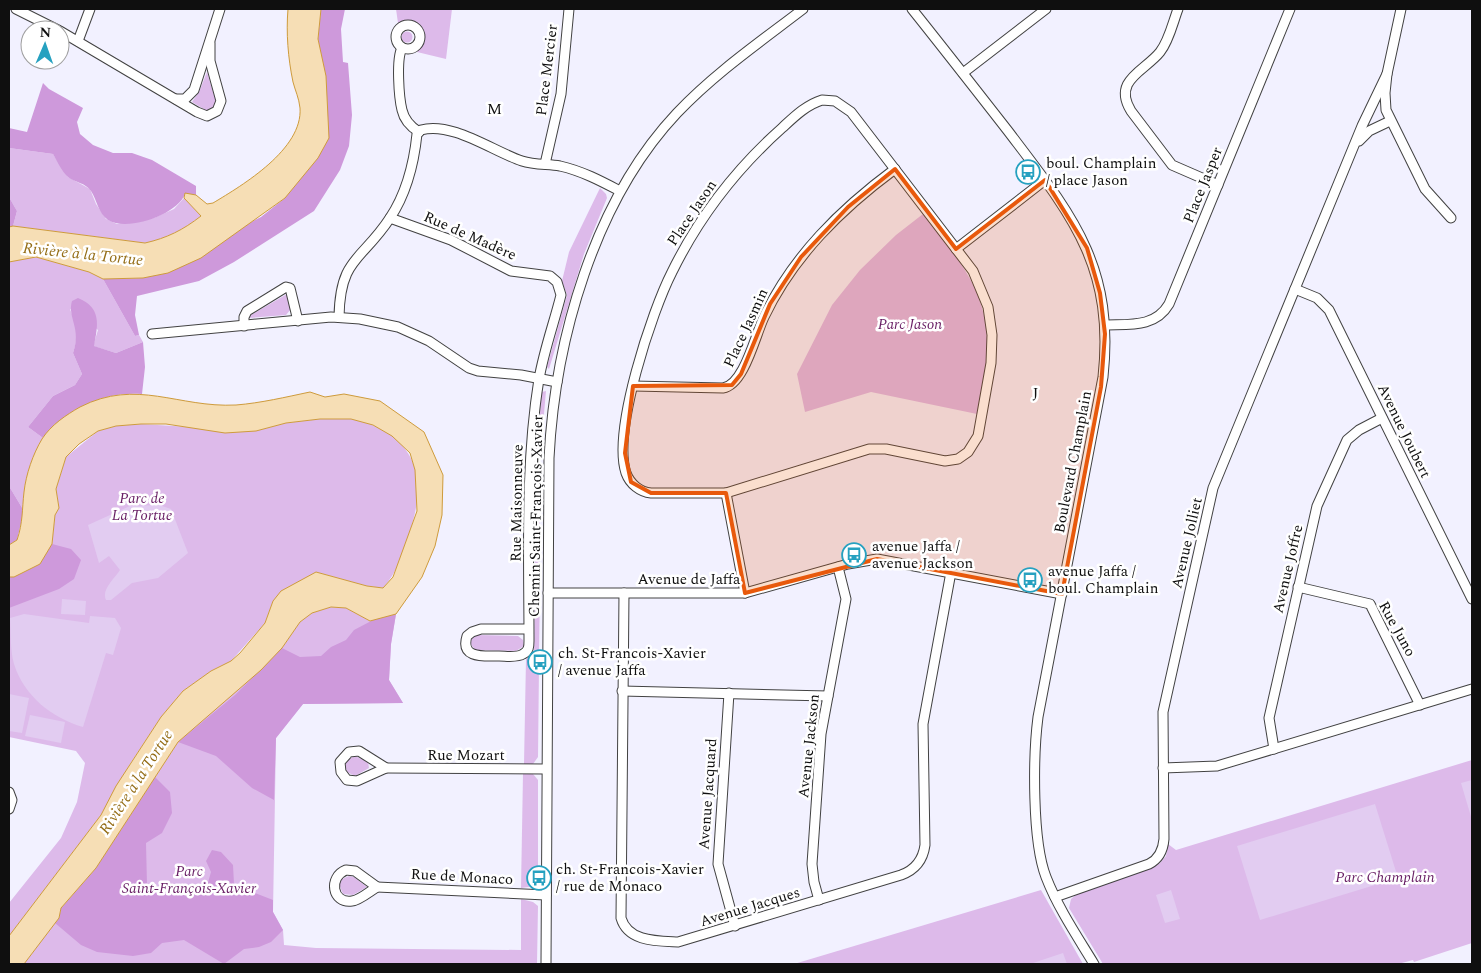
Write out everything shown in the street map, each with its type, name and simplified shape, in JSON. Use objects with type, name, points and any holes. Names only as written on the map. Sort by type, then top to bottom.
[{"type":"street","points":[[16,9],[39,20]]},
{"type":"street","points":[[78,41],[90,9]]},
{"type":"street","points":[[175,99],[185,99],[194,90],[220,9]]},
{"type":"street","name":"Place Mercier","points":[[545,164],[561,94],[569,9]]},
{"type":"street","name":"Chemin Saint-François-Xavier","points":[[546,964],[549,458],[557,382],[569,328],[588,264],[601,230],[620,191],[660,132],[695,95],[803,9]]},
{"type":"street","name":"Boulevard Champlain","points":[[912,9],[1045,180],[1071,217],[1087,248],[1100,292],[1105,325],[1101,387],[1038,717],[1036,750],[1038,844],[1045,876],[1094,964]]},
{"type":"street","points":[[963,73],[1046,9]]},
{"type":"street","points":[[1178,9],[1161,50],[1131,78],[1126,94],[1127,103],[1172,165],[1218,185]]},
{"type":"street","name":"Place Jasper","points":[[1105,325],[1152,321],[1165,310],[1290,9]]},
{"type":"street","points":[[1401,9],[1387,74],[1385,99],[1390,121],[1425,189],[1451,218]]},
{"type":"street","points":[[70,36],[202,115],[212,114],[219,108],[221,101],[210,61],[210,43]]},
{"type":"street","points":[[402,48],[399,61],[402,110],[410,124],[419,132]]},
{"type":"street","name":"Avenue Jolliet","points":[[1055,897],[1149,864],[1159,856],[1164,839],[1162,768],[1164,704],[1213,488],[1373,101],[1387,74]]},
{"type":"street","name":"Place Jason","points":[[822,100],[841,104],[851,112],[895,170],[973,272],[982,289],[991,317],[991,363],[978,436],[968,452],[958,459],[945,461],[886,449],[869,449],[726,493],[651,493],[639,489],[631,482],[626,472],[624,453],[633,386],[645,339],[660,297],[692,235],[709,209],[740,170],[810,104],[822,100]]},
{"type":"street","name":"Avenue Jolliet","points":[[1354,148],[1366,134],[1390,121]]},
{"type":"street","points":[[419,132],[432,129],[447,132],[481,142],[520,160],[582,173],[620,191]]},
{"type":"street","points":[[339,317],[340,294],[345,273],[390,218],[408,178],[419,132]]},
{"type":"street","name":"Place Jasmin","points":[[633,386],[723,388],[732,385],[741,374],[754,338],[770,304],[801,257],[848,207],[895,170]]},
{"type":"street","points":[[956,250],[1045,180]]},
{"type":"street","name":"Rue de Madère","points":[[390,218],[450,240],[511,271],[546,275],[554,278],[560,286],[561,295],[539,378]]},
{"type":"street","points":[[244,326],[244,317],[247,311],[286,287],[290,288],[293,293],[298,321]]},
{"type":"street","name":"Avenue Joubert","points":[[1295,290],[1317,298],[1329,310],[1472,600]]},
{"type":"street","points":[[152,334],[339,317],[379,322],[403,329],[428,341],[457,361],[478,371],[557,382]]},
{"type":"street","name":"Rue Maisonneuve","points":[[529,630],[476,630],[467,636],[466,647],[470,653],[476,656],[520,656],[529,647],[531,447],[539,378]]},
{"type":"street","name":"Avenue Joffre","points":[[1274,749],[1269,718],[1315,513],[1344,445],[1354,433],[1382,418]]},
{"type":"street","points":[[726,493],[745,593]]},
{"type":"street","name":"Avenue de Jaffa","points":[[548,593],[745,593],[838,566],[877,559],[1062,594]]},
{"type":"street","name":"Avenue Jackson","points":[[819,900],[812,864],[820,741],[846,598],[838,566]]},
{"type":"street","name":"Avenue Jacques","points":[[624,593],[620,911],[622,922],[627,930],[639,938],[678,942],[905,874],[915,867],[922,858],[925,845],[923,724],[951,572]]},
{"type":"street","name":"Rue Juno","points":[[1298,587],[1370,604],[1420,705]]},
{"type":"street","points":[[1162,768],[1212,767],[1472,689]]},
{"type":"street","points":[[622,691],[828,696]]},
{"type":"street","name":"Avenue Jacquard","points":[[729,693],[718,864],[735,926]]},
{"type":"street","name":"Rue Mozart","points":[[386,768],[359,751],[345,754],[339,767],[343,776],[352,781],[357,781],[386,768],[546,769]]},
{"type":"street","points":[[9,792],[12,800],[9,809]]},
{"type":"street","name":"Rue de Monaco","points":[[377,887],[351,902],[340,899],[334,890],[337,875],[350,870],[377,887],[546,895]]},
{"type":"highlighted area","points":[[895,169],[956,249],[1045,180],[1087,248],[1100,293],[1105,334],[1101,387],[1062,594],[877,559],[745,593],[726,493],[651,493],[631,482],[625,453],[633,386],[732,385],[741,374],[770,304],[801,257],[848,207]]},
{"type":"green space","points":[[396,9],[452,9],[446,59],[417,52],[424,40],[422,28],[411,21],[398,23]]},
{"type":"green space","points":[[407,31],[413,37],[407,43],[401,37]]},
{"type":"green space","points":[[207,72],[216,102],[214,107],[207,111],[192,102],[199,92]]},
{"type":"green space","points":[[9,148],[53,154],[68,177],[90,189],[96,204],[106,219],[117,224],[154,218],[174,209],[184,198],[201,216],[174,233],[145,243],[13,226],[17,211],[9,197]]},
{"type":"green space","points":[[600,188],[607,198],[584,254],[549,369],[547,367],[567,295],[562,281],[569,252]]},
{"type":"green space","name":"Parc Jason","points":[[923,214],[948,246],[969,278],[983,312],[987,331],[987,353],[977,414],[871,392],[805,412],[797,374],[832,305],[860,270],[896,235]]},
{"type":"green space","points":[[36,257],[89,272],[103,279],[135,336],[139,335],[143,342],[116,353],[93,346],[98,330],[70,309],[76,330],[73,353],[82,374],[75,385],[53,396],[28,427],[43,438],[29,473],[24,511],[9,486],[9,262]]},
{"type":"green space","points":[[287,294],[291,309],[286,315],[249,318],[251,315]]},
{"type":"green space","points":[[546,391],[540,459],[540,584],[535,584],[536,453],[542,392]]},
{"type":"green space","name":"Parc de La Tortue","points":[[320,419],[354,420],[379,428],[396,440],[406,451],[413,463],[417,476],[417,504],[404,549],[392,576],[383,588],[367,586],[316,572],[273,601],[265,623],[231,661],[211,671],[183,691],[161,717],[130,764],[101,815],[9,936],[9,903],[61,838],[77,802],[85,763],[76,751],[9,737],[9,577],[14,577],[52,544],[55,515],[59,508],[56,489],[66,457],[98,431],[116,426],[141,424],[256,431],[286,423]]},
{"type":"green space","points":[[159,505],[171,509],[188,553],[158,578],[132,583],[111,600],[106,600],[105,592],[120,570],[109,556],[99,563],[88,525],[130,506]]},
{"type":"green space","points":[[535,587],[540,587],[539,653],[534,651]]},
{"type":"green space","points":[[62,599],[86,601],[85,615],[61,614]]},
{"type":"green space","name":"Parc Saint-François-Xavier","points":[[331,607],[346,608],[370,621],[396,614],[391,644],[389,680],[403,703],[303,704],[276,738],[273,912],[283,930],[284,945],[316,948],[521,950],[521,899],[533,902],[538,906],[537,964],[24,964],[96,868],[178,742],[282,648],[300,622],[312,613]]},
{"type":"green space","points":[[24,614],[89,623],[90,616],[115,618],[121,628],[113,655],[106,653],[83,727],[50,712],[32,696],[19,676],[12,653],[10,618]]},
{"type":"green space","points":[[478,635],[518,636],[523,640],[524,646],[516,651],[475,650],[470,643],[473,637]]},
{"type":"green space","points":[[532,653],[537,656],[537,666],[539,666],[538,757],[533,764],[524,764],[526,659]]},
{"type":"green space","points":[[9,694],[29,698],[22,733],[9,731]]},
{"type":"green space","points":[[30,715],[65,722],[61,743],[25,736]]},
{"type":"green space","points":[[355,756],[368,762],[369,768],[355,776],[347,772],[345,765],[347,760]]},
{"type":"green space","name":"Parc Champlain","points":[[1472,760],[1472,943],[1414,962],[1413,960],[1398,964],[1103,964],[1069,908],[1071,899],[1077,894],[1159,864],[1166,856],[1168,844],[1176,850]]},
{"type":"green space","points":[[523,774],[533,774],[538,780],[538,883],[536,886],[521,888]]},
{"type":"green space","points":[[1472,780],[1472,820],[1461,783]]},
{"type":"green space","points":[[1375,804],[1398,878],[1260,920],[1237,846]]},
{"type":"green space","points":[[349,876],[354,877],[367,887],[353,895],[343,894],[339,884],[342,879]]},
{"type":"green space","points":[[1041,890],[1083,964],[794,964]]},
{"type":"green space","points":[[1171,890],[1180,919],[1165,923],[1156,895]]},
{"type":"green space","points":[[1063,953],[1067,964],[1030,964]]},
{"type":"shaded area","points":[[321,9],[345,9],[341,29],[343,62],[348,63],[352,115],[349,146],[340,170],[314,211],[234,262],[199,281],[137,296],[135,315],[139,335],[135,336],[103,279],[143,278],[261,217],[285,198],[321,57],[318,39]]},
{"type":"shaded area","points":[[43,83],[49,89],[83,108],[77,122],[80,134],[93,145],[113,153],[132,153],[152,160],[196,186],[196,195],[185,194],[172,209],[151,219],[139,223],[116,223],[108,220],[102,214],[89,188],[66,175],[53,154],[9,148],[9,128],[27,132]]},
{"type":"shaded area","points":[[9,197],[17,211],[13,226],[9,227]]},
{"type":"shaded area","points":[[78,298],[86,302],[95,312],[97,331],[94,346],[116,353],[143,342],[145,367],[142,394],[114,396],[88,404],[64,418],[43,438],[28,427],[53,396],[75,385],[82,374],[73,353],[76,337],[71,307],[72,301]]},
{"type":"shaded area","points":[[9,486],[24,511],[17,540],[9,545]]},
{"type":"shaded area","points":[[52,544],[71,549],[81,560],[74,579],[59,589],[9,608],[9,577],[14,577],[40,564]]},
{"type":"shaded area","points":[[396,614],[391,644],[389,680],[403,703],[303,704],[276,738],[274,800],[252,788],[216,756],[178,742],[235,695],[282,648],[300,657],[321,656],[331,647],[346,640],[354,630],[375,619]]},
{"type":"shaded area","points":[[155,777],[170,792],[172,813],[162,833],[146,843],[147,885],[166,892],[184,887],[205,893],[211,872],[206,861],[212,850],[221,852],[233,865],[234,884],[230,892],[240,895],[255,893],[273,900],[273,912],[283,930],[271,942],[259,947],[244,949],[224,964],[184,940],[162,943],[151,953],[133,956],[97,952],[81,945],[55,923],[59,918],[61,908],[96,868]]},
{"type":"water","name":"Rivière à la Tortue","points":[[288,9],[321,9],[318,39],[326,76],[329,138],[318,158],[285,198],[201,258],[168,273],[143,278],[103,279],[89,272],[36,257],[9,262],[9,227],[145,243],[174,233],[201,216],[184,198],[185,193],[196,195],[207,204],[213,203],[255,176],[269,164],[292,138],[298,123],[300,108],[293,82],[289,55]]},
{"type":"water","name":"Rivière à la Tortue","points":[[310,392],[325,397],[344,394],[380,401],[424,432],[443,475],[442,515],[435,546],[422,577],[396,614],[370,621],[346,608],[331,607],[312,613],[300,622],[282,648],[261,670],[178,742],[96,868],[61,908],[59,918],[24,964],[9,964],[9,936],[101,815],[116,786],[161,717],[183,691],[211,671],[231,661],[240,653],[265,623],[273,601],[281,591],[316,572],[367,586],[383,588],[393,577],[417,511],[415,470],[410,453],[392,436],[373,425],[351,419],[320,419],[286,423],[256,431],[225,433],[166,424],[116,426],[98,431],[79,444],[66,457],[56,489],[59,508],[55,515],[52,544],[40,564],[14,577],[9,577],[9,545],[17,540],[19,534],[26,478],[39,445],[54,425],[75,410],[101,399],[120,395],[139,394],[215,405],[236,405]]},
{"type":"place","name":"boul. Champlain / place Jason","points":[[1028,172]]},
{"type":"place","name":"avenue Jaffa / avenue Jackson","points":[[854,555]]},
{"type":"place","name":"avenue Jaffa / boul. Champlain","points":[[1030,580]]},
{"type":"place","name":"ch. St-Francois-Xavier / avenue Jaffa","points":[[540,662]]},
{"type":"place","name":"ch. St-Francois-Xavier / rue de Monaco","points":[[539,878]]},
{"type":"district","name":"M","points":[[495,109]]},
{"type":"district","name":"J","points":[[1036,393]]}]
